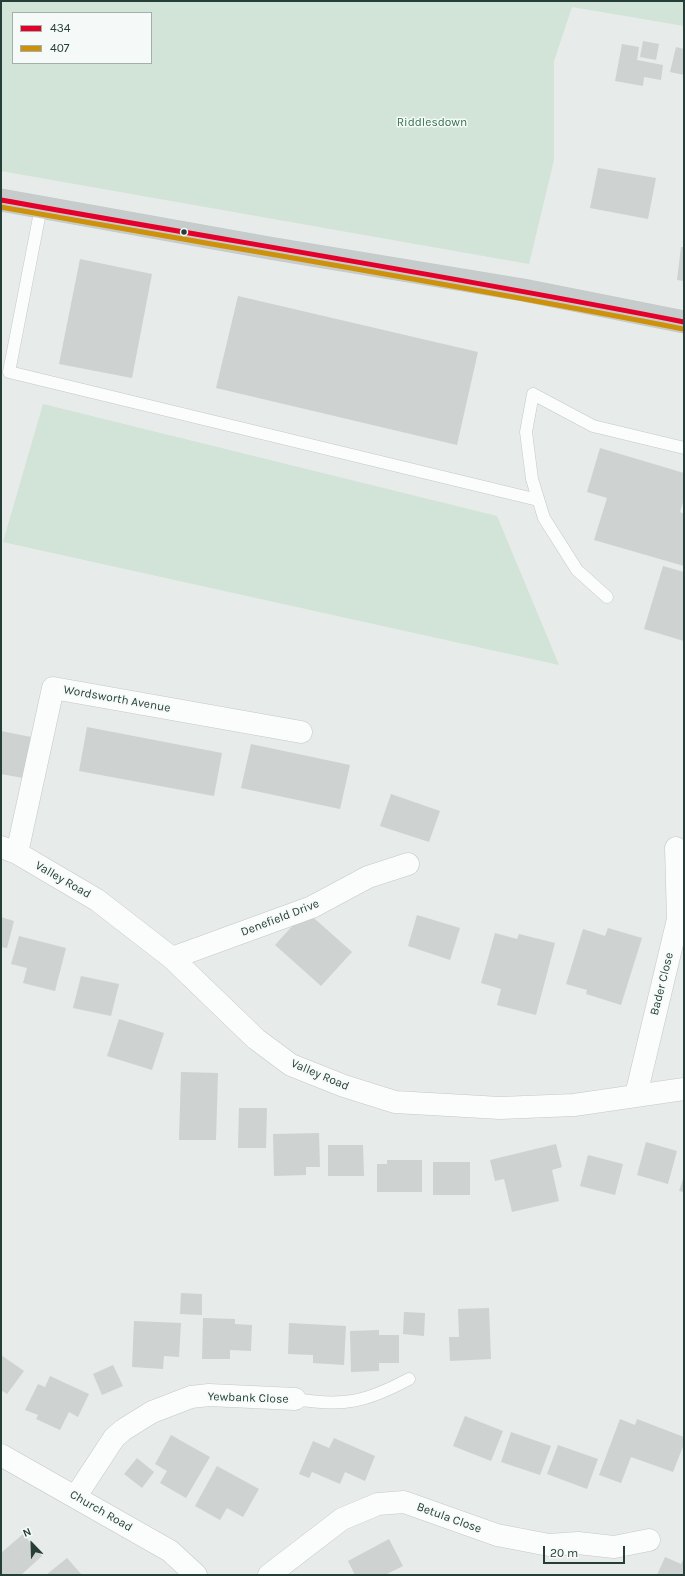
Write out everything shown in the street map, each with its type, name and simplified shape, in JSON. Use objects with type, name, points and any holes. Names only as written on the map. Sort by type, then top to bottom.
[{"type":"highway","points":[[1,200],[269,248],[523,290],[684,322]]},
{"type":"street","name":"Wordsworth Avenue","points":[[9,850],[53,688],[301,732]]},
{"type":"street","name":"Bader Close","points":[[636,1096],[678,919],[676,848]]},
{"type":"street","name":"Valley Road","points":[[9,850],[98,900],[172,958],[256,1039],[291,1065],[344,1086],[395,1102],[500,1108],[574,1106],[684,1089]]},
{"type":"street","name":"Denefield Drive","points":[[172,958],[312,907],[368,877],[408,864]]},
{"type":"street","name":"Yewbank Close","points":[[76,1496],[114,1438],[122,1430],[152,1412],[191,1397],[209,1395],[295,1399]]},
{"type":"street","name":"Church Road","points":[[1,1455],[76,1496],[170,1551],[196,1575]]},
{"type":"street","name":"Betula Close","points":[[269,1575],[342,1518],[378,1504],[404,1502],[497,1535],[549,1545],[578,1543],[614,1547],[649,1540]]},
{"type":"lane","points":[[41,207],[10,372],[538,500]]},
{"type":"lane","points":[[607,597],[577,570],[544,518],[532,479],[526,432],[533,394],[593,426],[684,448]]},
{"type":"lane","points":[[295,1399],[324,1404],[364,1400],[409,1379]]},
{"type":"green space","name":"Riddlesdown","points":[[1,1],[684,1],[684,26],[572,7],[554,61],[554,160],[529,264],[1,171]]},
{"type":"green space","points":[[43,404],[497,516],[559,665],[3,542]]},
{"type":"building","points":[[643,41],[659,44],[656,60],[640,57]]},
{"type":"building","points":[[622,44],[639,47],[637,60],[663,65],[661,80],[644,77],[643,86],[615,81]]},
{"type":"building","points":[[676,47],[684,49],[684,75],[670,72]]},
{"type":"building","points":[[598,168],[656,178],[648,219],[590,208]]},
{"type":"building","points":[[681,247],[684,247],[684,281],[677,280]]},
{"type":"building","points":[[80,259],[152,274],[132,378],[59,364]]},
{"type":"building","points":[[238,296],[478,352],[457,445],[216,388]]},
{"type":"building","points":[[600,448],[684,473],[684,499],[680,512],[684,514],[684,566],[594,540],[607,498],[587,492]]},
{"type":"building","points":[[663,566],[684,572],[684,641],[644,629]]},
{"type":"building","points":[[87,727],[222,753],[214,796],[79,771]]},
{"type":"building","points":[[1,731],[31,737],[23,778],[1,774]]},
{"type":"building","points":[[251,744],[350,765],[340,809],[241,788]]},
{"type":"building","points":[[391,794],[440,811],[429,842],[380,826]]},
{"type":"building","points":[[306,911],[352,952],[321,986],[275,945]]},
{"type":"building","points":[[417,915],[460,928],[450,960],[408,946]]},
{"type":"building","points":[[1,917],[14,921],[7,948],[1,947]]},
{"type":"building","points":[[608,928],[642,938],[621,1005],[586,994],[587,990],[566,984],[583,929],[605,936]]},
{"type":"building","points":[[495,933],[517,939],[519,934],[555,943],[536,1015],[497,1005],[501,989],[481,983]]},
{"type":"building","points":[[19,936],[66,948],[55,991],[23,983],[27,968],[11,964]]},
{"type":"building","points":[[81,976],[119,984],[111,1016],[73,1008]]},
{"type":"building","points":[[119,1019],[164,1033],[152,1070],[107,1056]]},
{"type":"building","points":[[181,1072],[218,1073],[216,1140],[179,1140]]},
{"type":"building","points":[[239,1108],[267,1108],[266,1148],[238,1148]]},
{"type":"building","points":[[319,1133],[320,1167],[306,1167],[306,1175],[274,1176],[273,1134]]},
{"type":"building","points":[[646,1142],[677,1151],[668,1184],[637,1175]]},
{"type":"building","points":[[556,1144],[562,1167],[552,1170],[559,1201],[512,1212],[504,1179],[495,1181],[490,1160]]},
{"type":"building","points":[[328,1145],[363,1145],[364,1176],[328,1176]]},
{"type":"building","points":[[588,1155],[623,1164],[615,1195],[580,1186]]},
{"type":"building","points":[[387,1160],[422,1160],[422,1192],[377,1192],[377,1164],[387,1164]]},
{"type":"building","points":[[433,1162],[470,1162],[470,1195],[433,1195]]},
{"type":"building","points":[[684,1176],[684,1192],[679,1191]]},
{"type":"building","points":[[181,1293],[202,1294],[202,1315],[180,1314]]},
{"type":"building","points":[[489,1308],[491,1359],[450,1361],[449,1337],[459,1337],[458,1309]]},
{"type":"building","points":[[404,1312],[425,1313],[424,1336],[403,1334]]},
{"type":"building","points":[[203,1318],[235,1319],[235,1324],[252,1325],[251,1351],[230,1350],[230,1359],[202,1359]]},
{"type":"building","points":[[134,1321],[181,1323],[179,1357],[164,1356],[163,1369],[132,1367]]},
{"type":"building","points":[[289,1323],[346,1326],[344,1365],[313,1363],[313,1355],[288,1354]]},
{"type":"building","points":[[379,1330],[379,1335],[399,1335],[399,1363],[379,1363],[379,1371],[351,1372],[350,1331]]},
{"type":"building","points":[[1,1355],[24,1371],[7,1394],[1,1390]]},
{"type":"building","points":[[113,1365],[123,1386],[102,1395],[93,1374]]},
{"type":"building","points":[[50,1376],[89,1394],[78,1417],[69,1412],[60,1430],[36,1419],[38,1415],[25,1410],[38,1384],[45,1387]]},
{"type":"building","points":[[465,1416],[503,1431],[491,1461],[453,1446]]},
{"type":"building","points":[[620,1419],[635,1425],[637,1419],[684,1437],[684,1444],[673,1472],[631,1457],[621,1483],[599,1475]]},
{"type":"building","points":[[511,1432],[551,1446],[540,1475],[501,1462]]},
{"type":"building","points":[[171,1435],[210,1457],[186,1498],[160,1483],[167,1471],[155,1464]]},
{"type":"building","points":[[334,1438],[375,1456],[365,1481],[345,1472],[340,1484],[312,1472],[309,1478],[299,1474],[313,1441],[329,1448]]},
{"type":"building","points":[[558,1445],[598,1459],[587,1489],[547,1474]]},
{"type":"building","points":[[137,1458],[154,1472],[142,1488],[124,1474]]},
{"type":"building","points":[[217,1466],[259,1489],[243,1517],[227,1508],[220,1520],[195,1506]]},
{"type":"building","points":[[23,1534],[42,1556],[21,1575],[1,1575],[1,1553]]},
{"type":"building","points":[[389,1539],[403,1566],[385,1575],[355,1575],[348,1561]]},
{"type":"building","points":[[665,1557],[681,1564],[684,1558],[684,1575],[657,1575]]},
{"type":"building","points":[[67,1558],[82,1575],[46,1575]]},
{"type":"transit line","name":"434","points":[[1,200],[428,274],[684,322]]},
{"type":"transit line","name":"407","points":[[1,207],[427,281],[683,329]]}]
